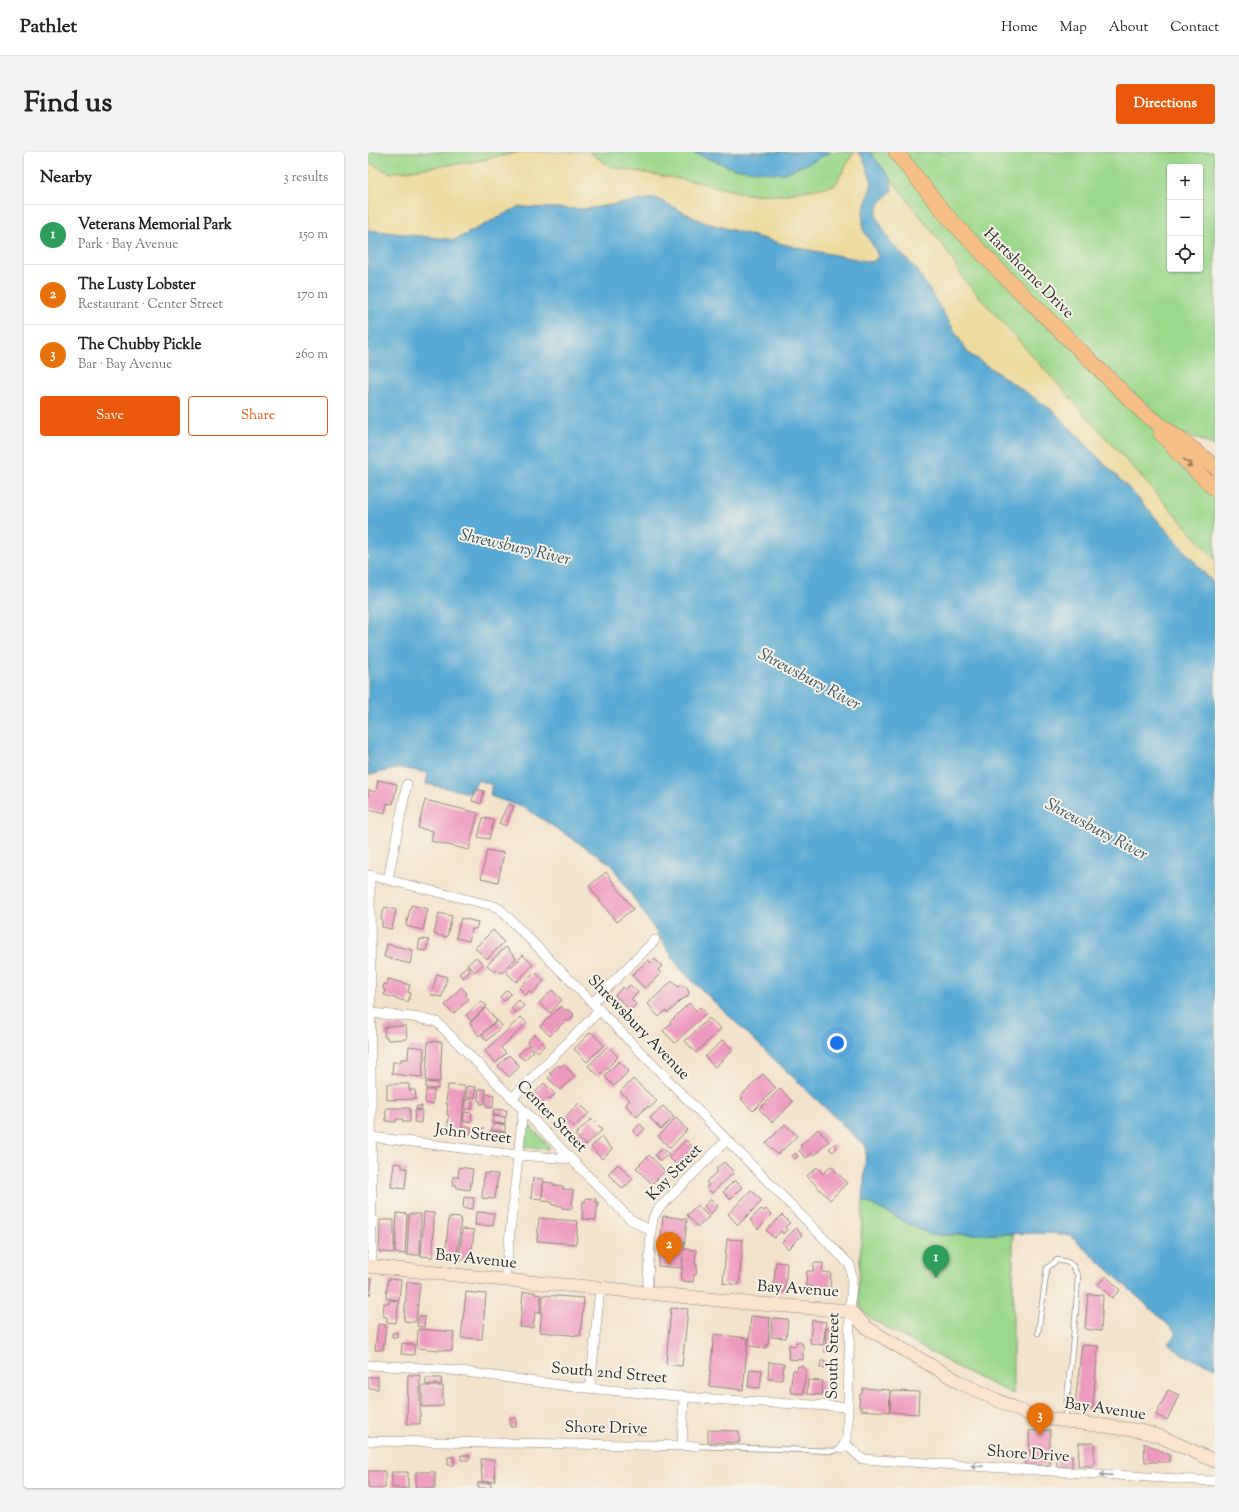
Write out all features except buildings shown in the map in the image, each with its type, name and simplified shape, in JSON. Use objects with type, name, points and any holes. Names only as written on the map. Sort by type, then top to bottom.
[{"type":"main road","name":"Hartshorne Drive","points":[[896,152],[948,217],[968,239],[1144,413],[1181,456],[1215,489]]},
{"type":"main road","name":"Hartshorne Drive","points":[[1144,413],[1215,467]]},
{"type":"street","points":[[388,879],[407,784]]},
{"type":"street","points":[[369,875],[372,1137],[370,1266]]},
{"type":"street","name":"Shrewsbury Avenue","points":[[369,875],[500,908],[850,1265]]},
{"type":"street","points":[[592,1002],[655,940]]},
{"type":"street","points":[[512,1098],[600,1010]]},
{"type":"street","name":"Center Street","points":[[371,1013],[413,1017],[437,1022],[630,1219],[651,1231]]},
{"type":"street","points":[[505,1280],[517,1155],[523,1110]]},
{"type":"street","name":"John Street","points":[[372,1137],[517,1155],[571,1159]]},
{"type":"street","name":"Kay Street","points":[[651,1231],[653,1218],[659,1208],[727,1140]]},
{"type":"street","points":[[647,1293],[651,1231]]},
{"type":"street","name":"South Street","points":[[844,1446],[847,1438],[852,1279],[850,1265]]},
{"type":"street","name":"Bay Avenue","points":[[370,1266],[747,1303],[850,1311],[867,1328],[961,1383],[1025,1413],[1064,1421],[1141,1431],[1159,1436],[1215,1461]]},
{"type":"street","points":[[590,1388],[600,1288]]},
{"type":"street","name":"South 2nd Street","points":[[368,1365],[443,1369],[590,1388],[848,1407]]},
{"type":"street","points":[[682,1446],[684,1396]]},
{"type":"street","name":"Shore Drive","points":[[368,1441],[696,1446]]},
{"type":"street","name":"Shore Drive","points":[[844,1446],[862,1459],[1211,1482],[1215,1480]]},
{"type":"lane","points":[[1038,1333],[1047,1268],[1057,1260],[1067,1262],[1072,1265],[1078,1276],[1076,1310],[1064,1421]]},
{"type":"lane","name":"Shore Drive","points":[[696,1446],[834,1451],[844,1446]]},
{"type":"green space","points":[[368,152],[521,152],[472,162],[390,173],[368,162]]},
{"type":"green space","points":[[589,152],[854,152],[835,185],[783,195],[746,194],[701,183],[611,167]]},
{"type":"green space","points":[[870,152],[1215,152],[1215,446],[1183,433],[1215,495],[1215,559],[965,281],[945,248]]},
{"type":"green space","points":[[529,1125],[549,1146],[548,1149],[525,1147],[525,1127]]},
{"type":"green space","points":[[863,1200],[931,1235],[1013,1234],[1013,1394],[968,1373],[873,1320],[861,1309],[858,1298]]},
{"type":"sand","points":[[521,152],[589,152],[611,167],[701,183],[746,194],[783,195],[835,185],[854,152],[870,152],[945,248],[965,281],[1215,559],[1215,585],[1137,497],[1052,410],[968,353],[928,288],[872,263],[794,247],[703,222],[655,198],[586,209],[518,207],[455,240],[368,230],[368,162],[390,173],[472,162]]},
{"type":"water","points":[[692,152],[831,152],[812,162],[782,174],[732,168]]},
{"type":"water","name":"Shrewsbury River","points":[[858,152],[870,152],[891,179],[892,191],[880,203],[876,215],[889,240],[917,270],[968,353],[1052,410],[1137,497],[1215,585],[1215,1368],[1182,1354],[1168,1343],[1177,1333],[1071,1236],[1051,1233],[931,1235],[863,1200],[866,1147],[682,971],[611,864],[525,808],[490,796],[492,785],[478,780],[471,793],[426,784],[428,773],[400,768],[368,775],[368,230],[455,240],[518,207],[586,209],[655,198],[703,222],[794,247],[872,262],[878,257],[875,249],[863,230],[863,212],[872,183],[863,158]]},
{"type":"place","name":"The Lusty Lobster","points":[[669,1265]]},
{"type":"place","name":"Veterans Memorial Park","points":[[936,1278]]},
{"type":"place","name":"The Chubby Pickle","points":[[1040,1436]]}]
